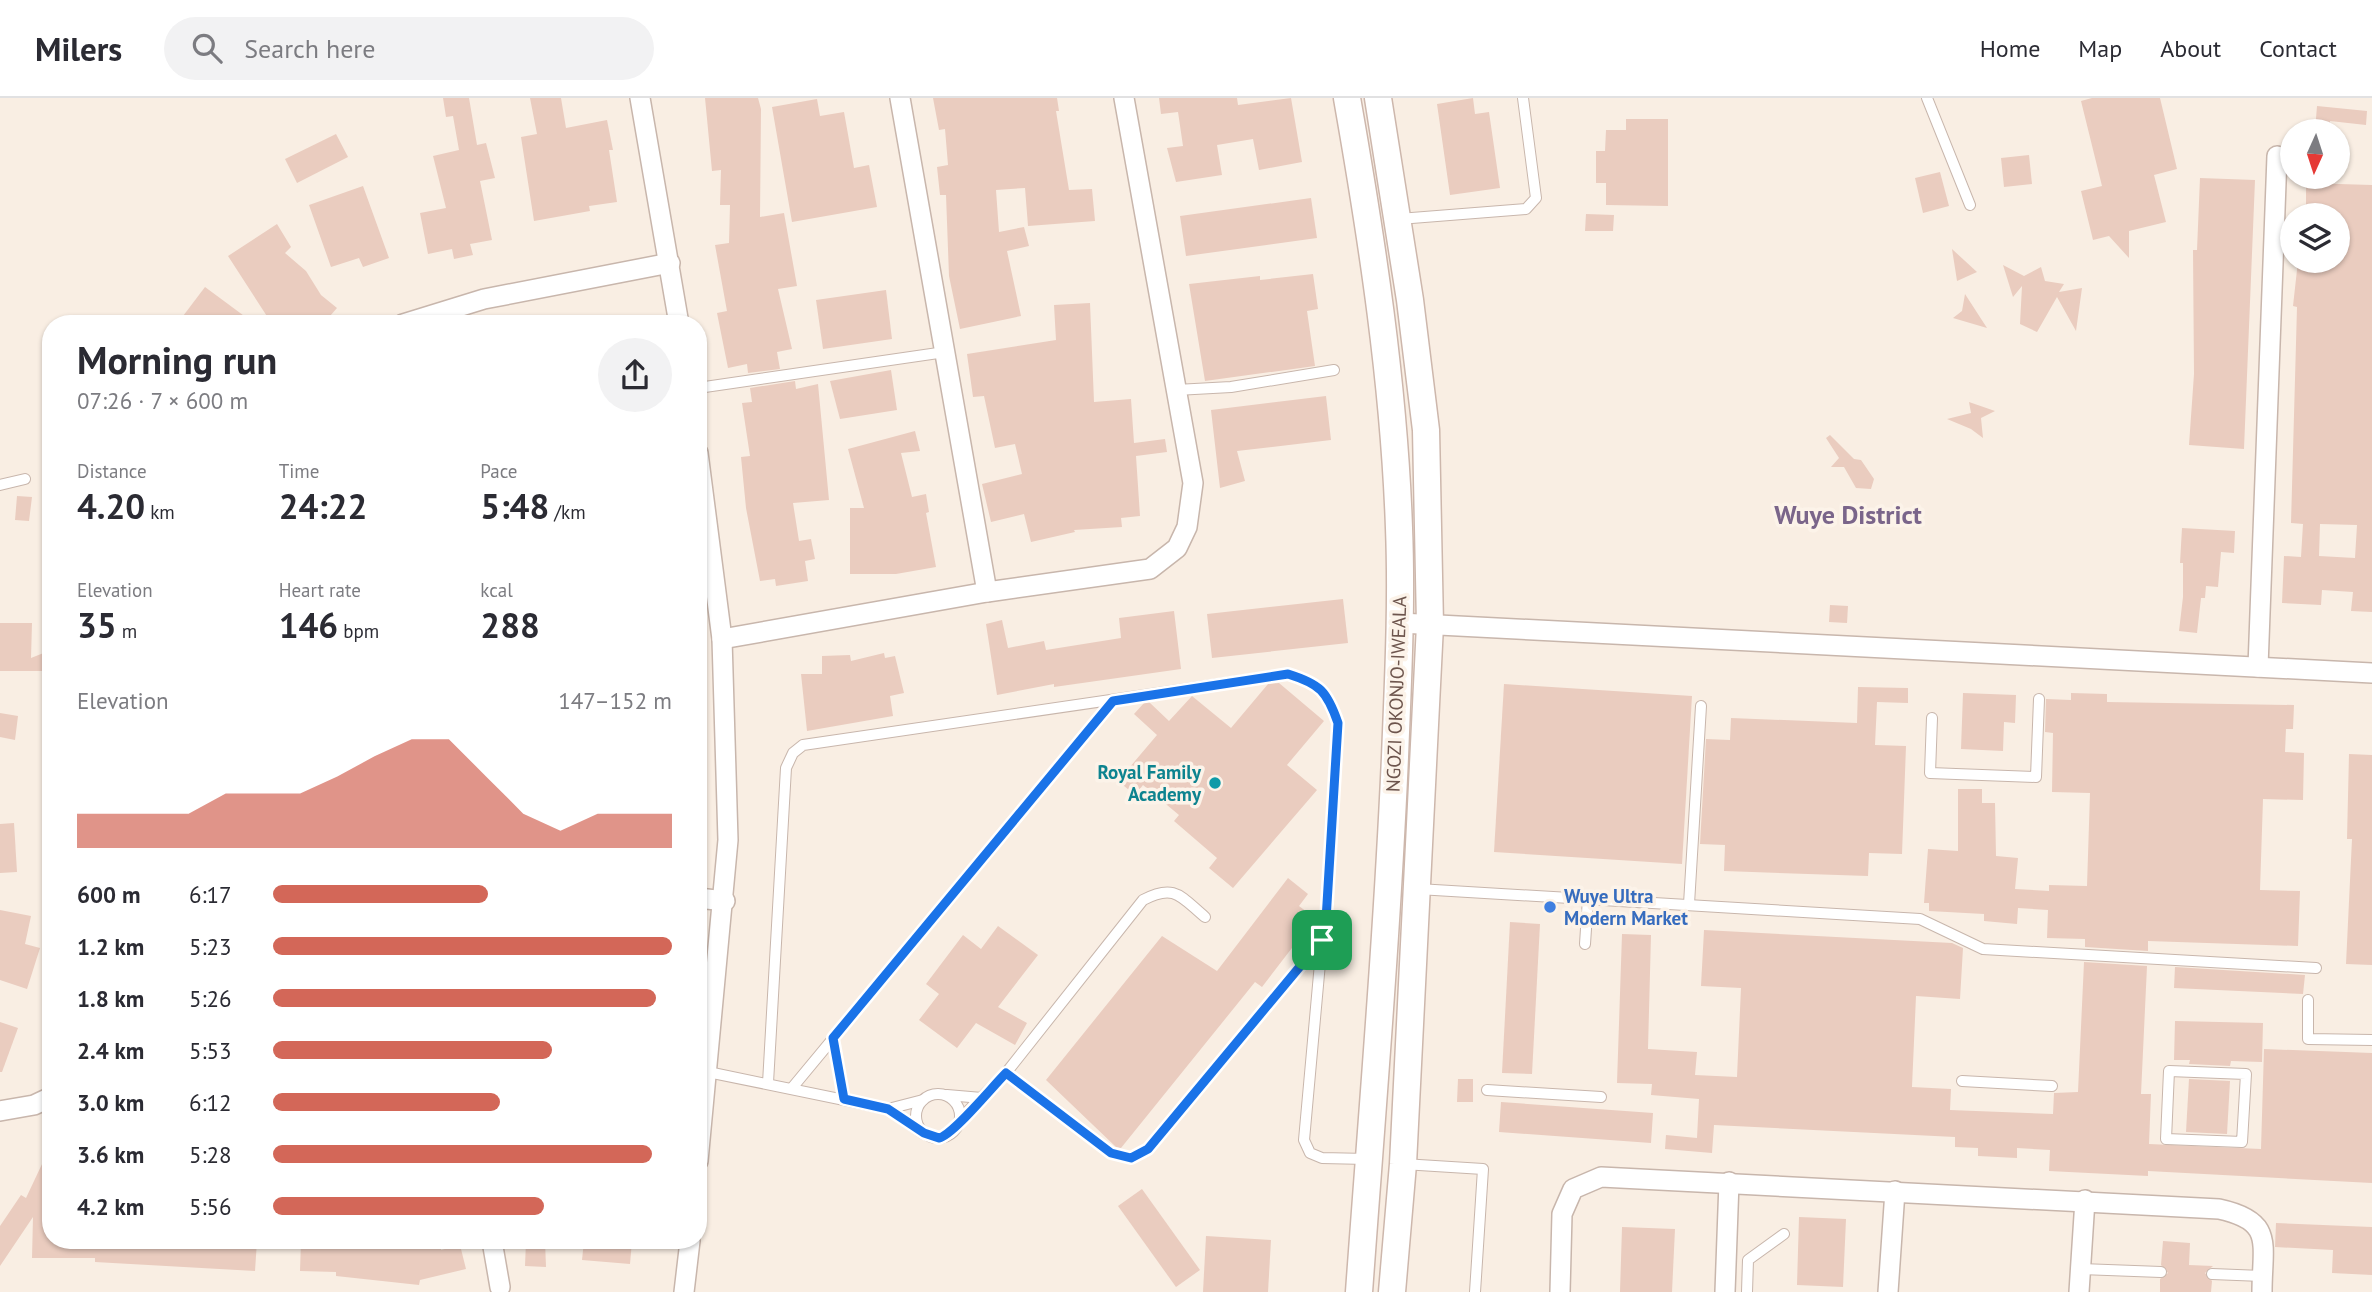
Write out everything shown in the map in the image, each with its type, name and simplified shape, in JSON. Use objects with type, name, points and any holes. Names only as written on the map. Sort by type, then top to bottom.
[{"type":"street","points":[[640,98],[678,315]]},
{"type":"street","points":[[900,98],[987,592]]},
{"type":"street","points":[[722,639],[987,592],[1150,569],[1177,548],[1188,527],[1193,483],[1124,98]]},
{"type":"street","name":"NGOZI OKONJO-IWEALA","points":[[1347,98],[1371,230],[1391,403],[1399,529],[1400,623],[1391,842],[1359,1292]]},
{"type":"street","name":"NGOZI OKONJO-IWEALA","points":[[1378,98],[1398,219],[1426,430],[1430,625],[1403,1164],[1392,1292]]},
{"type":"street","points":[[2258,667],[2277,156]]},
{"type":"street","points":[[433,315],[484,299],[670,263]]},
{"type":"street","points":[[707,523],[722,639],[728,840],[725,901],[707,1081]]},
{"type":"street","points":[[1400,623],[2372,673]]},
{"type":"street","points":[[707,899],[725,901]]},
{"type":"street","points":[[0,1111],[42,1101]]},
{"type":"street","points":[[1560,1292],[1562,1214],[1573,1189],[1601,1177],[2219,1209],[2245,1214],[2259,1227],[2263,1246],[2262,1284]]},
{"type":"street","points":[[1725,1292],[1729,1182]]},
{"type":"street","points":[[1888,1292],[1895,1191]]},
{"type":"street","points":[[2080,1292],[2085,1200]]},
{"type":"street","points":[[493,1249],[500,1287]]},
{"type":"street","points":[[684,1292],[689,1249]]},
{"type":"lane","points":[[1398,219],[1526,209],[1532,204],[1536,198],[1523,98]]},
{"type":"lane","points":[[1927,98],[1970,205]]},
{"type":"lane","points":[[707,387],[945,352]]},
{"type":"lane","points":[[1176,390],[1231,387],[1334,370]]},
{"type":"lane","points":[[0,485],[25,479]]},
{"type":"lane","points":[[768,1083],[786,768],[793,753],[803,745],[1288,674],[1312,681],[1329,699],[1338,723],[1326,920],[1304,1140],[1310,1153],[1322,1158],[1369,1159]]},
{"type":"lane","points":[[1932,718],[1930,773],[2036,777],[2039,699]]},
{"type":"lane","points":[[792,1088],[1113,701]]},
{"type":"lane","points":[[1689,904],[1701,706]]},
{"type":"lane","points":[[1418,889],[1920,919],[1983,949],[2316,968]]},
{"type":"lane","points":[[708,1072],[888,1109],[924,1133],[939,1138],[946,1136],[953,1133],[960,1119],[1006,1073],[1143,900],[1160,891],[1174,891],[1205,917]]},
{"type":"lane","points":[[1585,944],[1588,898]]},
{"type":"lane","points":[[1006,1073],[1111,1153],[1131,1158],[1148,1149],[1322,940]]},
{"type":"lane","points":[[2308,1000],[2308,1039],[2372,1040]]},
{"type":"lane","points":[[833,1038],[844,1099]]},
{"type":"lane","points":[[2169,1071],[2246,1074],[2242,1142],[2165,1139],[2169,1071]]},
{"type":"lane","points":[[1962,1081],[2052,1086]]},
{"type":"lane","points":[[1487,1090],[1601,1097]]},
{"type":"lane","points":[[945,1095],[957,1105],[960,1119]]},
{"type":"lane","points":[[888,1109],[930,1096],[982,1098]]},
{"type":"lane","points":[[923,1100],[918,1106],[916,1121],[924,1133]]},
{"type":"lane","points":[[1403,1164],[1483,1170],[1475,1292]]},
{"type":"lane","points":[[1747,1292],[1748,1260],[1784,1234]]},
{"type":"lane","points":[[2081,1269],[2161,1272]]},
{"type":"lane","points":[[2212,1274],[2262,1284]]},
{"type":"building","points":[[443,98],[469,98],[477,145],[486,143],[495,178],[480,181],[492,240],[470,244],[473,255],[454,259],[452,249],[428,254],[420,213],[446,208],[433,156],[459,150],[453,116],[446,117]]},
{"type":"building","points":[[530,98],[561,98],[566,128],[607,120],[613,150],[609,150],[617,202],[589,206],[590,211],[534,221],[521,137],[537,134]]},
{"type":"building","points":[[705,98],[758,98],[761,109],[760,217],[784,213],[797,286],[778,289],[792,349],[777,352],[780,369],[748,373],[747,364],[728,368],[717,313],[727,311],[715,245],[729,243],[730,205],[720,205],[721,170],[712,171]]},
{"type":"building","points":[[933,98],[1057,98],[1059,111],[1056,111],[1069,190],[1092,189],[1095,221],[1028,226],[1025,188],[996,190],[999,232],[1024,227],[1029,246],[1007,251],[1021,316],[960,329],[949,276],[946,195],[940,195],[937,167],[948,165],[945,129],[939,130]]},
{"type":"building","points":[[1159,98],[1237,98],[1238,105],[1291,98],[1302,162],[1259,170],[1253,139],[1217,145],[1222,175],[1176,182],[1167,148],[1183,146],[1178,112],[1161,114]]},
{"type":"building","points":[[1473,98],[1475,114],[1489,112],[1500,188],[1450,195],[1437,104]]},
{"type":"building","points":[[2092,98],[2160,98],[2177,169],[2154,175],[2166,222],[2129,231],[2129,258],[2109,236],[2093,240],[2081,191],[2102,186],[2081,101]]},
{"type":"building","points":[[817,99],[820,116],[844,112],[854,168],[869,165],[877,207],[792,222],[772,107]]},
{"type":"building","points":[[2317,106],[2367,111],[2366,125],[2350,123],[2350,119],[2316,119]]},
{"type":"building","points":[[1626,119],[1668,119],[1668,206],[1606,205],[1606,183],[1596,183],[1596,151],[1605,151],[1606,130],[1626,130]]},
{"type":"building","points":[[336,134],[348,157],[297,183],[285,159]]},
{"type":"building","points":[[2029,155],[2032,184],[2004,187],[2001,158]]},
{"type":"building","points":[[1940,172],[1949,206],[1923,213],[1915,178]]},
{"type":"building","points":[[2200,178],[2255,180],[2244,449],[2189,445],[2194,374],[2193,250],[2197,250]]},
{"type":"building","points":[[2350,184],[2372,185],[2372,612],[2351,611],[2353,592],[2322,590],[2321,605],[2282,603],[2284,556],[2301,557],[2303,524],[2291,523],[2297,307],[2293,306],[2297,273],[2350,273],[2350,203],[2306,203],[2306,189],[2350,189]],"holes":[[[2320,524],[2357,525],[2355,558],[2319,556]]]},
{"type":"building","points":[[363,186],[389,258],[363,267],[359,258],[331,267],[309,205]]},
{"type":"building","points":[[1311,198],[1317,238],[1186,256],[1180,216]]},
{"type":"building","points":[[1586,214],[1614,215],[1613,231],[1585,231]]},
{"type":"building","points":[[277,224],[291,247],[285,253],[306,271],[321,295],[337,308],[331,315],[266,315],[228,256]]},
{"type":"building","points":[[1952,249],[1977,272],[1957,281]]},
{"type":"building","points":[[2003,265],[2024,276],[2041,267],[2045,281],[2064,284],[2059,292],[2082,288],[2076,331],[2057,297],[2037,332],[2020,324],[2022,286],[2013,297]]},
{"type":"building","points":[[1313,274],[1318,309],[1307,311],[1315,366],[1205,381],[1189,284],[1260,276],[1260,280]]},
{"type":"building","points":[[205,287],[243,315],[184,315]]},
{"type":"building","points":[[886,290],[892,339],[823,349],[816,300]]},
{"type":"building","points":[[1965,294],[1987,328],[1953,318],[1962,311]]},
{"type":"building","points":[[1090,303],[1094,402],[1131,399],[1134,443],[1165,439],[1167,452],[1136,456],[1140,516],[1121,518],[1122,527],[1074,530],[1075,532],[1031,542],[1024,514],[991,522],[982,484],[1022,474],[1015,444],[995,448],[984,396],[973,397],[967,354],[1056,340],[1054,305]]},
{"type":"building","points":[[891,370],[897,410],[840,419],[830,381]]},
{"type":"building","points":[[795,381],[796,389],[818,384],[829,500],[793,503],[799,541],[811,539],[815,559],[805,561],[808,581],[776,586],[775,579],[760,581],[746,508],[741,457],[750,456],[742,403],[752,402],[750,388]]},
{"type":"building","points":[[1326,396],[1331,440],[1237,451],[1245,481],[1220,488],[1211,410]]},
{"type":"building","points":[[1969,402],[1995,411],[1981,418],[1983,438],[1971,429],[1947,419],[1971,413]]},
{"type":"building","points":[[915,431],[920,451],[901,453],[912,497],[926,494],[929,512],[926,513],[936,567],[896,574],[850,574],[850,508],[864,508],[848,449]]},
{"type":"building","points":[[1830,435],[1854,459],[1861,460],[1874,479],[1871,489],[1856,488],[1844,467],[1831,467],[1839,458],[1826,438]]},
{"type":"building","points":[[17,496],[32,497],[29,521],[15,520]]},
{"type":"building","points":[[2182,528],[2235,531],[2234,553],[2221,552],[2218,587],[2206,586],[2205,598],[2201,598],[2197,633],[2179,631],[2183,597],[2183,563],[2180,563]]},
{"type":"building","points":[[1343,599],[1348,643],[1212,658],[1207,614]]},
{"type":"building","points":[[1830,605],[1848,606],[1847,623],[1829,622]]},
{"type":"building","points":[[1174,611],[1181,669],[1054,687],[1054,684],[997,695],[986,624],[1002,620],[1008,648],[1044,641],[1046,650],[1121,638],[1119,618]]},
{"type":"building","points":[[0,623],[32,623],[31,658],[42,654],[42,671],[0,671]]},
{"type":"building","points":[[884,653],[885,658],[895,656],[904,693],[890,696],[893,716],[807,731],[801,674],[822,674],[822,656],[850,655],[851,661]]},
{"type":"building","name":"Royal Family Academy","points":[[1279,683],[1324,721],[1287,765],[1317,790],[1233,888],[1209,868],[1217,858],[1174,821],[1179,815],[1143,785],[1135,795],[1118,781],[1157,735],[1134,714],[1144,703],[1149,702],[1169,721],[1192,696],[1231,728],[1268,684]]},
{"type":"building","points":[[1504,684],[1692,696],[1682,864],[1494,852]]},
{"type":"building","points":[[1858,687],[1908,688],[1908,703],[1877,702],[1875,745],[1906,746],[1902,854],[1869,853],[1868,876],[1724,871],[1725,845],[1700,844],[1706,739],[1730,740],[1731,718],[1857,723]]},
{"type":"building","points":[[1963,693],[2016,695],[2015,723],[2004,722],[2003,751],[1961,749]]},
{"type":"building","points":[[2071,693],[2107,694],[2107,702],[2294,705],[2293,729],[2286,729],[2285,752],[2304,753],[2303,800],[2263,799],[2260,890],[2300,891],[2298,946],[2148,941],[2148,951],[2085,947],[2085,939],[2047,938],[2048,910],[2018,908],[2017,924],[1984,921],[1984,914],[1929,911],[1929,903],[1924,903],[1928,849],[1958,851],[1958,789],[1982,789],[1982,803],[1995,803],[1996,856],[2018,858],[2015,889],[2049,891],[2049,885],[2087,886],[2090,793],[2052,792],[2053,733],[2045,732],[2046,699],[2071,700]]},
{"type":"building","points":[[0,713],[18,716],[15,740],[0,737]]},
{"type":"building","points":[[2349,754],[2372,755],[2372,965],[2346,964],[2352,839],[2347,839]]},
{"type":"building","points":[[14,823],[17,872],[0,873],[0,824]]},
{"type":"building","points":[[1288,878],[1308,894],[1299,906],[1315,918],[1262,987],[1255,982],[1121,1148],[1116,1147],[1046,1080],[1162,936],[1217,971]]},
{"type":"building","points":[[0,910],[31,916],[25,944],[40,948],[27,989],[0,980]]},
{"type":"building","points":[[1510,922],[1540,924],[1532,1074],[1502,1073]]},
{"type":"building","points":[[998,926],[1038,955],[998,1007],[1027,1023],[1015,1045],[976,1023],[957,1048],[919,1020],[939,994],[926,984],[963,935],[981,949]]},
{"type":"building","points":[[1704,930],[1952,943],[1963,948],[1960,999],[1916,996],[1912,1087],[1951,1089],[1950,1110],[2053,1114],[2054,1093],[2078,1092],[2084,962],[2147,966],[2141,1094],[2151,1094],[2149,1144],[2261,1149],[2264,1049],[2372,1053],[2372,1183],[2148,1171],[2148,1176],[2049,1171],[2050,1150],[2017,1148],[2017,1158],[1978,1156],[1978,1148],[1955,1147],[1955,1137],[1714,1125],[1712,1153],[1665,1149],[1666,1135],[1697,1138],[1699,1099],[1651,1095],[1652,1084],[1617,1083],[1622,934],[1651,935],[1648,1049],[1697,1052],[1695,1075],[1737,1077],[1741,988],[1701,986]]},
{"type":"building","points":[[2175,967],[2305,975],[2303,994],[2174,988]]},
{"type":"building","points":[[2175,1021],[2263,1023],[2262,1062],[2231,1061],[2230,1066],[2189,1064],[2190,1060],[2174,1060]]},
{"type":"building","points":[[0,1022],[18,1028],[2,1072],[0,1072]]},
{"type":"building","points":[[1458,1079],[1473,1079],[1473,1102],[1457,1102]]},
{"type":"building","points":[[2189,1079],[2230,1081],[2227,1134],[2186,1132]]},
{"type":"building","points":[[1501,1102],[1653,1113],[1651,1143],[1499,1132]]},
{"type":"building","points":[[42,1164],[42,1249],[256,1249],[255,1271],[95,1262],[95,1258],[32,1258],[33,1217],[0,1266],[0,1226],[21,1195],[26,1198]]},
{"type":"building","points":[[1142,1189],[1200,1270],[1176,1287],[1118,1206]]},
{"type":"building","points":[[1799,1217],[1846,1219],[1843,1287],[1797,1285]]},
{"type":"building","points":[[2276,1223],[2372,1227],[2372,1275],[2332,1273],[2333,1250],[2275,1247]]},
{"type":"building","points":[[1622,1227],[1675,1229],[1672,1292],[1620,1292]]},
{"type":"building","points":[[1206,1236],[1271,1240],[1268,1292],[1203,1292]]},
{"type":"building","points":[[2163,1241],[2190,1243],[2189,1265],[2213,1266],[2205,1273],[2212,1281],[2211,1292],[2160,1292],[2160,1279],[2168,1273],[2161,1265]]},
{"type":"building","points":[[301,1249],[461,1249],[466,1269],[420,1280],[419,1285],[336,1276],[336,1272],[300,1271]]},
{"type":"building","points":[[526,1249],[545,1249],[546,1267],[525,1266]]},
{"type":"building","points":[[583,1249],[631,1249],[630,1264],[582,1260]]},
{"type":"place","name":"Royal Family Academy","points":[[1215,783]]},
{"type":"place","name":"Wuye Ultra Modern Market","points":[[1550,907]]},
{"type":"district","name":"Wuye District","points":[[1848,515]]},
{"type":"route","points":[[1288,674],[1312,681],[1329,699],[1338,723],[1326,920],[1322,940],[1148,1149],[1131,1158],[1111,1153],[1006,1073],[960,1119],[953,1133],[939,1138],[931,1137],[888,1109],[844,1099],[833,1038],[1113,701],[1288,674]]}]
